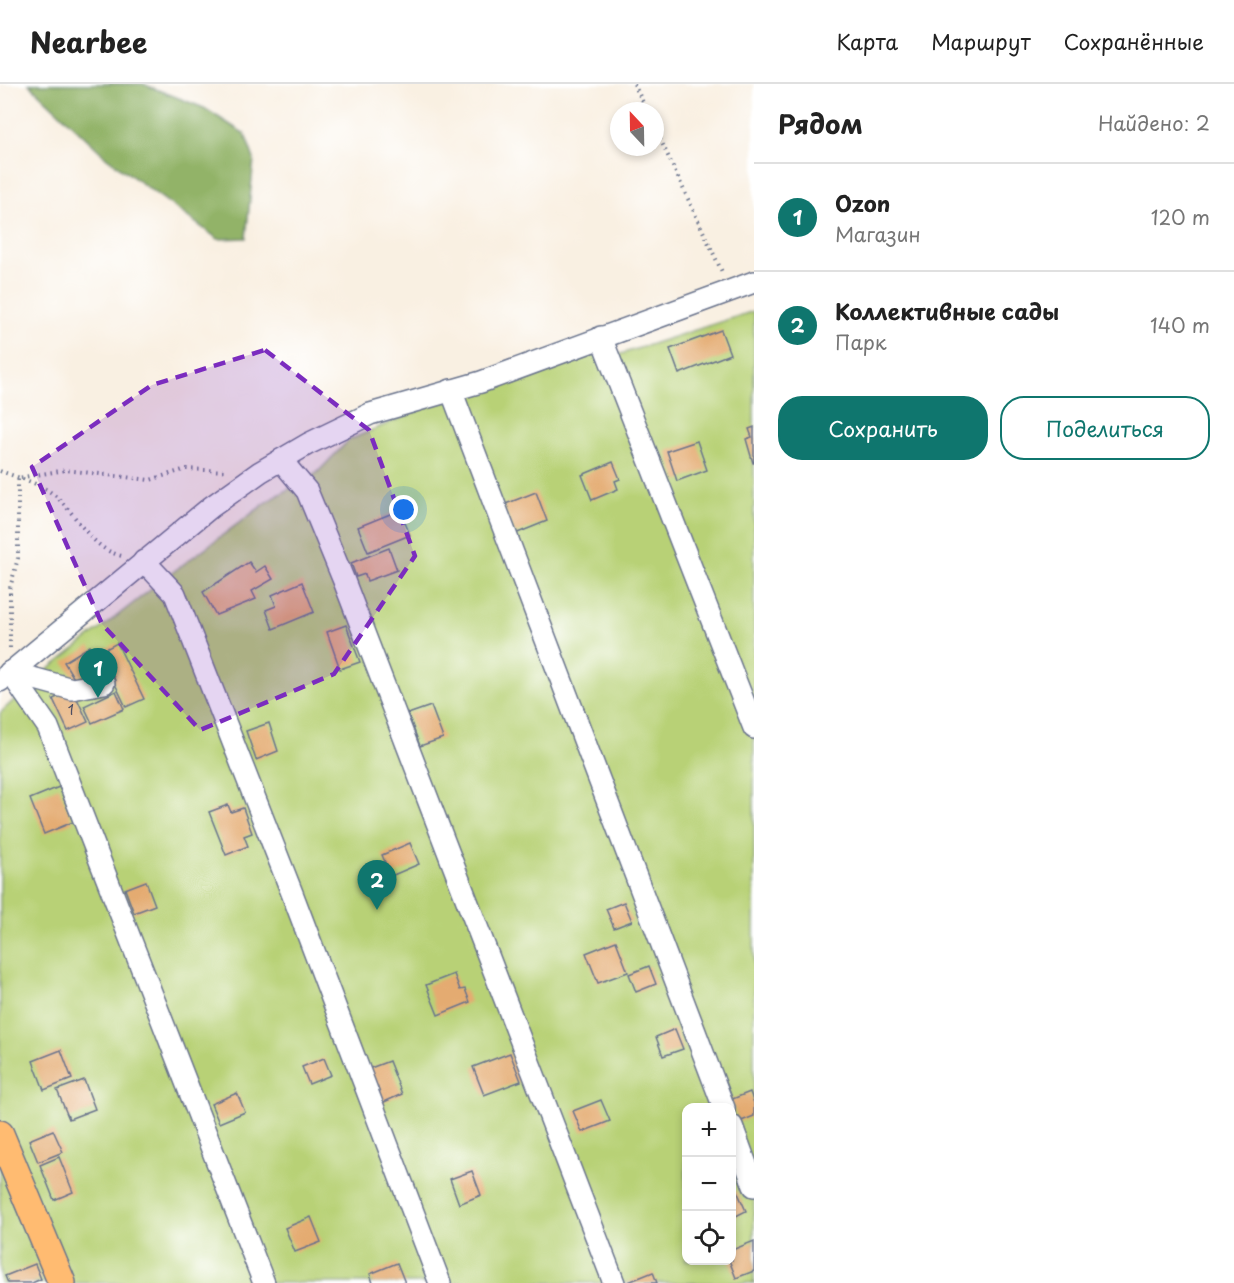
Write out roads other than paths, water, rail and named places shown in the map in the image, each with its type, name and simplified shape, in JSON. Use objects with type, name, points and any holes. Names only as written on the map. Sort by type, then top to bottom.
[{"type":"main road","points":[[0,1134],[62,1283]]},
{"type":"street","points":[[5,677],[211,507],[281,460],[370,414],[481,382],[754,282]]},
{"type":"street","points":[[601,337],[754,728]]},
{"type":"street","points":[[451,390],[722,1103]]},
{"type":"street","points":[[281,460],[307,491],[332,551],[614,1283]]},
{"type":"street","points":[[144,561],[175,594],[292,893],[440,1283]]},
{"type":"street","points":[[5,677],[72,689],[104,682]]},
{"type":"street","points":[[5,677],[48,727],[264,1283]]},
{"type":"street","points":[[736,1137],[754,1186]]},
{"type":"place","name":"Ozon","points":[[98,698]]},
{"type":"place","name":"Коллективные сады","points":[[377,910]]}]
